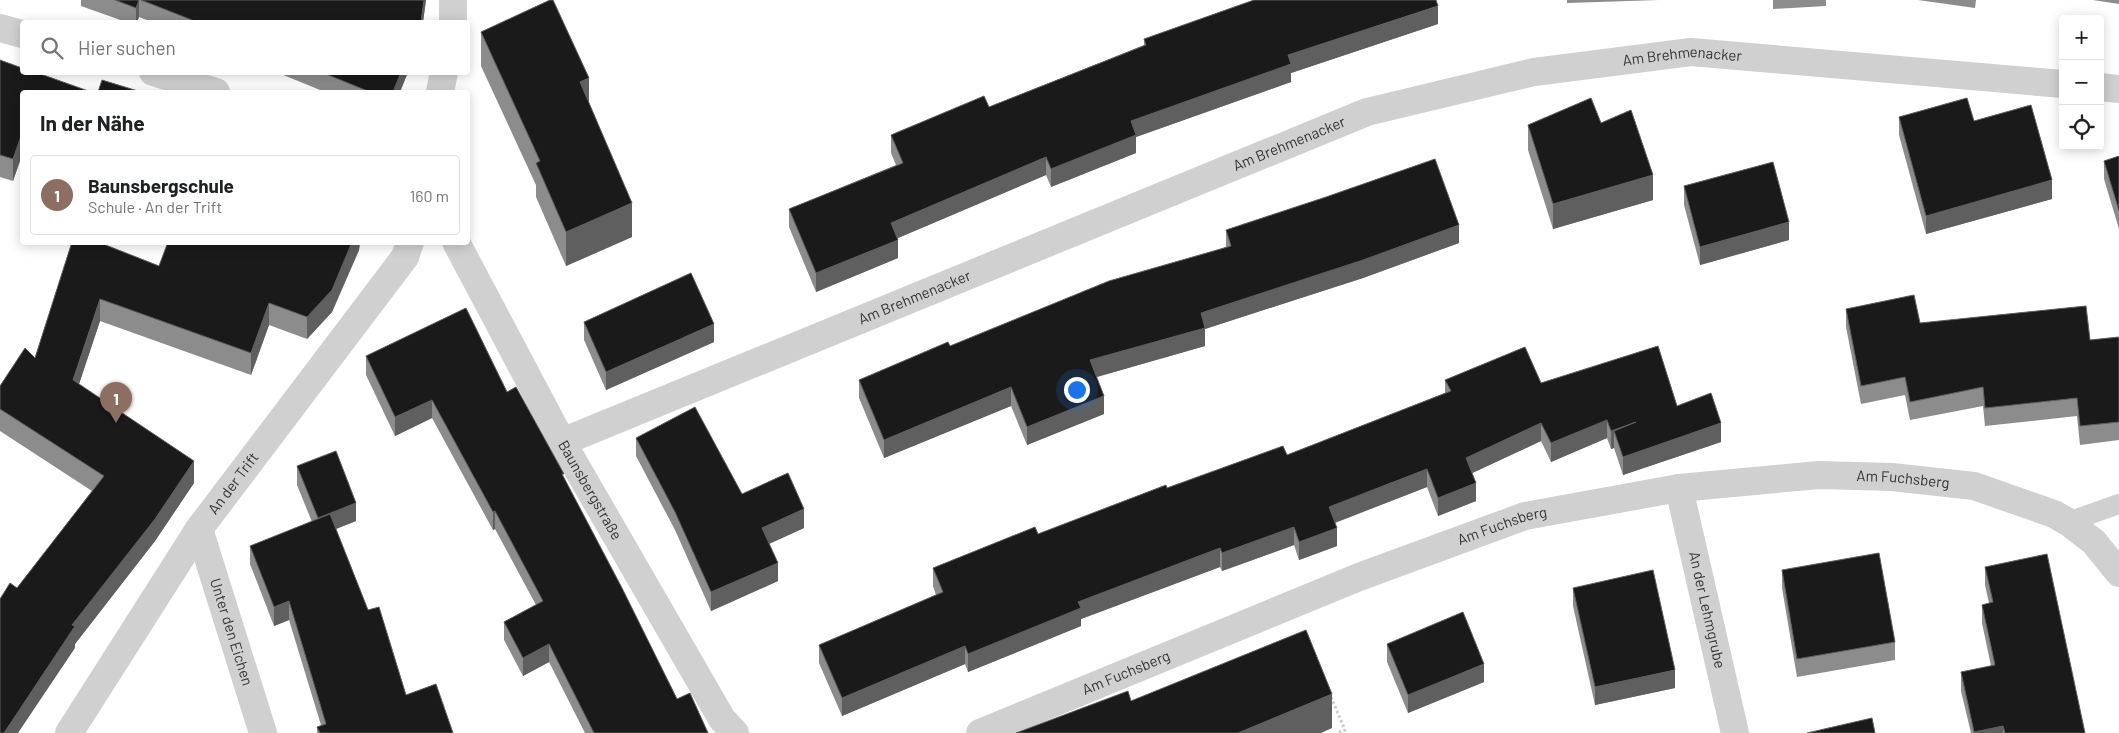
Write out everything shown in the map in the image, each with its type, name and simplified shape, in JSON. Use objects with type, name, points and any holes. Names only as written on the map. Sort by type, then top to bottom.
[{"type":"street","points":[[453,0],[453,20]]},
{"type":"street","points":[[0,28],[20,33]]},
{"type":"street","name":"Am Brehmenacker","points":[[562,442],[1376,110],[1534,72],[1691,52],[2059,84]]},
{"type":"street","points":[[162,75],[210,90]]},
{"type":"street","points":[[440,90],[443,75]]},
{"type":"street","points":[[2104,87],[2119,89]]},
{"type":"street","name":"An der Trift","points":[[69,733],[199,529],[405,256],[409,245]]},
{"type":"street","name":"Baunsbergstraße","points":[[458,245],[562,442],[722,719],[735,733]]},
{"type":"street","name":"Am Fuchsberg","points":[[980,733],[1350,581],[1525,516],[1679,488],[1819,475],[1892,477],[1974,486],[2061,518],[2094,542],[2119,574]]},
{"type":"street","name":"An der Lehmgrube","points":[[1679,488],[1735,733]]},
{"type":"street","name":"Unter den Eichen","points":[[199,529],[263,733]]},
{"type":"lane","points":[[2061,518],[2119,504]]},
{"type":"path","points":[[1330,694],[1345,730],[1337,733]]},
{"type":"building","points":[[115,0],[139,0],[136,8]]},
{"type":"building","points":[[141,0],[424,0],[421,20],[192,20]]},
{"type":"building","points":[[553,0],[589,78],[580,82],[632,203],[566,232],[536,163],[540,161],[481,32]]},
{"type":"building","points":[[1254,0],[1436,0],[1438,6],[1288,55],[1291,64],[1131,121],[1136,135],[1051,169],[1046,157],[891,223],[898,240],[816,273],[789,209],[903,163],[891,135],[984,96],[989,107],[1146,45],[1144,39]]},
{"type":"building","points":[[0,60],[20,67],[20,75],[43,75],[85,90],[20,90],[20,139],[13,159],[0,155]]},
{"type":"building","points":[[328,75],[400,75],[394,90],[365,90]]},
{"type":"building","points":[[102,80],[134,90],[99,90]]},
{"type":"building","points":[[1591,98],[1601,123],[1631,110],[1653,175],[1553,204],[1528,125]]},
{"type":"building","points":[[1967,98],[1974,121],[2031,105],[2052,180],[1926,216],[1899,117]]},
{"type":"building","points":[[2119,156],[2119,211],[2104,161]]},
{"type":"building","points":[[1435,159],[1459,225],[1363,260],[1201,313],[1205,328],[1090,360],[1104,396],[1027,427],[1011,387],[884,440],[859,380],[948,342],[950,346],[1109,281],[1231,246],[1226,230]]},
{"type":"building","points":[[1773,162],[1789,222],[1700,247],[1684,186]]},
{"type":"building","points":[[71,245],[106,245],[159,266],[167,245],[351,245],[332,290],[307,317],[269,303],[251,353],[100,299],[73,380],[194,461],[155,519],[72,625],[75,626],[4,733],[0,733],[0,599],[10,583],[17,588],[104,476],[0,409],[0,386],[25,348],[35,358]]},
{"type":"building","points":[[691,273],[714,324],[606,372],[584,322]]},
{"type":"building","points":[[1914,295],[1920,323],[2086,306],[2090,340],[2119,337],[2119,422],[2080,426],[2077,398],[1985,408],[1983,387],[1910,402],[1905,377],[1861,386],[1846,309]]},
{"type":"building","points":[[466,308],[507,392],[516,387],[564,474],[562,474],[622,588],[677,699],[690,693],[708,733],[594,733],[549,644],[523,658],[504,622],[543,601],[432,400],[395,417],[366,356]]},
{"type":"building","points":[[1658,346],[1677,406],[1711,393],[1721,423],[1623,457],[1614,431],[1636,422],[1611,431],[1607,420],[1551,443],[1541,423],[1466,458],[1476,483],[1438,498],[1427,469],[1329,507],[1337,528],[1299,542],[1294,527],[1222,553],[1220,548],[1078,602],[1081,608],[968,654],[965,646],[842,698],[819,645],[943,592],[933,568],[1035,527],[1038,534],[1166,485],[1167,488],[1283,446],[1287,455],[1451,391],[1445,380],[1525,347],[1541,383]]},
{"type":"building","points":[[695,407],[742,494],[788,473],[804,509],[762,528],[778,563],[711,592],[675,512],[636,438]]},
{"type":"building","points":[[336,451],[356,503],[318,518],[297,466]]},
{"type":"building","points":[[330,514],[368,610],[379,607],[406,695],[436,684],[453,733],[320,733],[317,727],[326,724],[289,601],[274,607],[250,546]]},
{"type":"building","points":[[1879,553],[1895,642],[1797,659],[1782,570]]},
{"type":"building","points":[[2047,554],[2085,733],[2005,733],[2003,726],[1974,732],[1961,672],[1995,665],[1982,605],[1993,602],[1985,567]]},
{"type":"building","points":[[1653,570],[1675,670],[1595,687],[1573,588]]},
{"type":"building","points":[[1463,612],[1484,664],[1408,695],[1387,644]]},
{"type":"building","points":[[1306,630],[1332,694],[1238,733],[1016,733],[1128,691],[1131,701]]},
{"type":"building","points":[[1872,718],[1875,733],[1807,733]]},
{"type":"place","name":"Baunsbergschule","points":[[116,423]]}]
